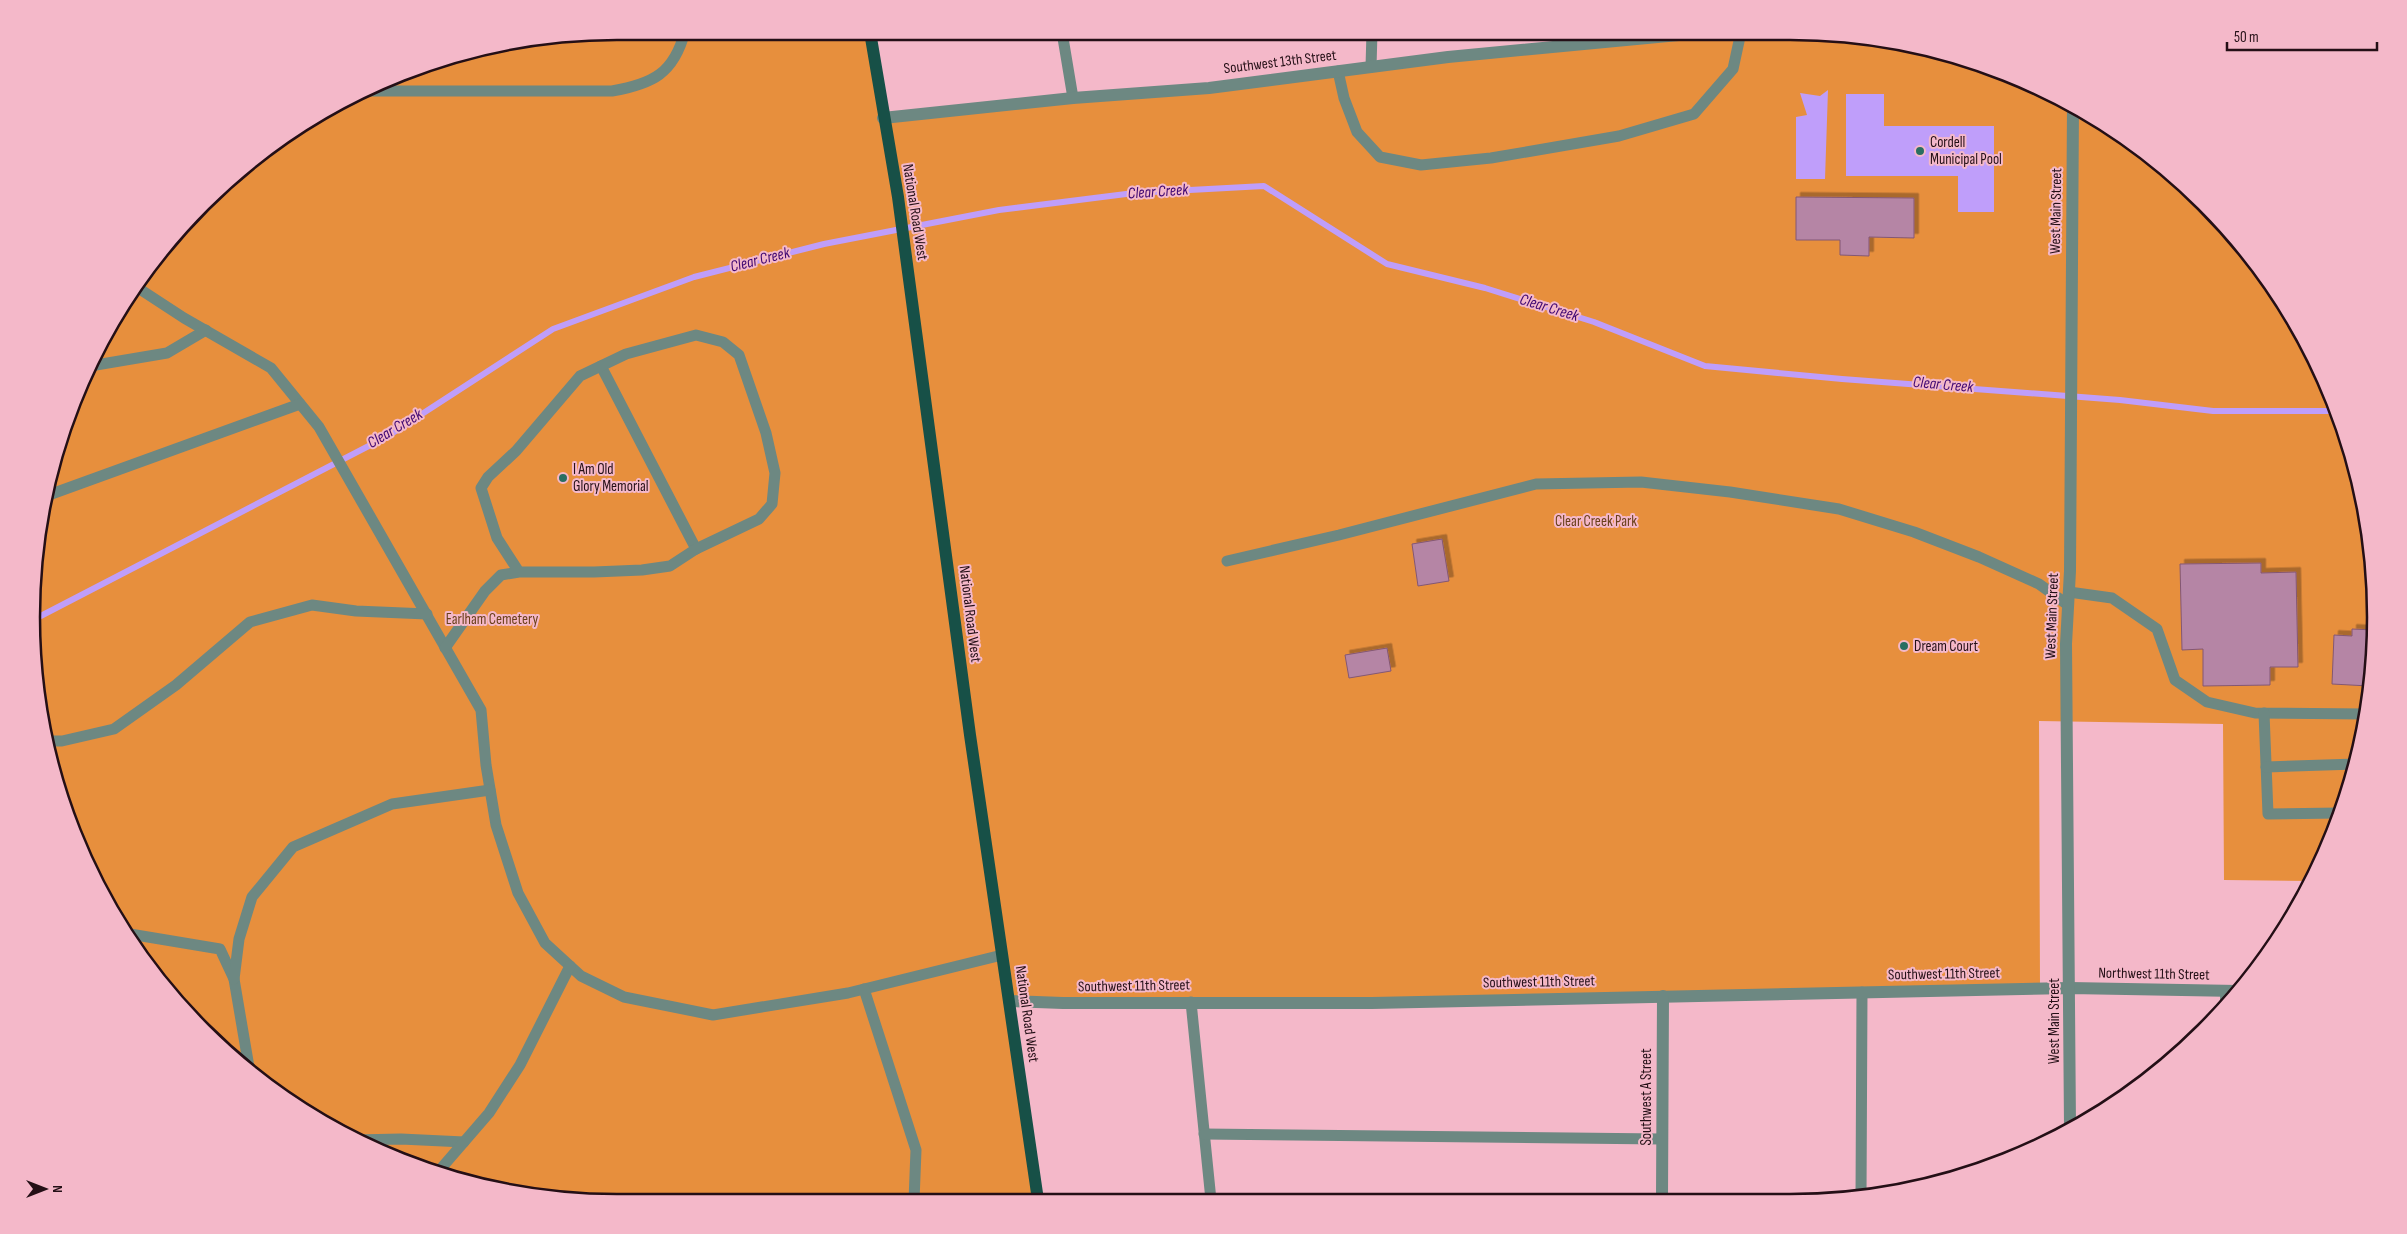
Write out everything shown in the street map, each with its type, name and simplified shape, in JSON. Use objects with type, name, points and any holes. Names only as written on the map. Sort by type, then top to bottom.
[{"type":"main road","name":"National Road West","points":[[871,40],[898,197],[970,735],[1037,1194]]},
{"type":"street","name":"Southwest 13th Street","points":[[883,118],[1073,98],[1209,88],[1455,57],[1628,40]]},
{"type":"street","name":"West Main Street","points":[[2070,1121],[2066,644],[2069,599],[2073,114]]},
{"type":"street","name":"Northwest 11th Street","points":[[2070,988],[2229,991]]},
{"type":"street","name":"Southwest 11th Street","points":[[1009,1001],[1063,1003],[1372,1003],[2070,988]]},
{"type":"street","name":"Southwest A Street","points":[[1662,1194],[1663,996]]},
{"type":"lane","points":[[381,91],[619,90],[641,86],[667,68],[680,50],[683,40]]},
{"type":"lane","points":[[1063,40],[1073,98]]},
{"type":"lane","points":[[1371,67],[1372,40]]},
{"type":"lane","points":[[1338,71],[1344,98],[1356,132],[1380,157],[1421,165],[1491,158],[1619,136],[1694,114],[1733,69],[1739,40]]},
{"type":"lane","points":[[141,290],[271,368],[319,427],[481,710],[496,826],[518,893],[545,943],[581,976],[624,997],[714,1016],[864,989],[1002,955]]},
{"type":"lane","points":[[99,364],[167,352],[206,330]]},
{"type":"lane","points":[[445,648],[485,591],[501,575],[519,572],[594,572],[670,566],[696,549],[758,519],[772,504],[774,473],[766,433],[739,355],[723,342],[696,335],[626,354],[580,376],[516,451],[488,477],[481,488],[497,538],[519,572]]},
{"type":"lane","points":[[601,366],[696,549]]},
{"type":"lane","points":[[54,493],[300,404]]},
{"type":"lane","points":[[1227,560],[1339,535],[1536,484],[1641,482],[1730,492],[1839,509],[1914,532],[1979,558],[2069,599],[2112,598],[2157,629],[2175,680],[2207,702],[2264,714],[2359,714]]},
{"type":"lane","points":[[54,741],[62,741],[114,729],[176,685],[250,622],[312,605],[356,611],[427,614]]},
{"type":"lane","points":[[2264,714],[2268,814],[2332,813]]},
{"type":"lane","points":[[2266,767],[2347,764]]},
{"type":"lane","points":[[234,979],[239,939],[252,897],[293,847],[392,804],[490,790]]},
{"type":"lane","points":[[135,935],[220,949],[234,979],[248,1060]]},
{"type":"lane","points":[[443,1166],[489,1113],[520,1065],[570,966]]},
{"type":"lane","points":[[864,989],[916,1150],[914,1194]]},
{"type":"lane","points":[[1861,1189],[1862,992]]},
{"type":"lane","points":[[1191,1002],[1210,1194]]},
{"type":"lane","points":[[1204,1134],[1662,1138]]},
{"type":"lane","points":[[374,1140],[464,1142]]},
{"type":"green space","points":[[871,40],[883,118],[1633,40],[1828,41],[1903,51],[1975,71],[2011,84],[2045,100],[2111,137],[2170,183],[2224,237],[2270,296],[2307,362],[2323,396],[2336,432],[2356,504],[2366,579],[2367,617],[2366,655],[2356,730],[2336,802],[2323,838],[2303,881],[2224,880],[2223,724],[2039,721],[2040,989],[1663,996],[1009,1001],[1037,1194],[617,1194],[579,1193],[504,1183],[432,1163],[396,1150],[328,1117],[266,1075],[209,1025],[159,968],[137,938],[117,906],[84,838],[60,766],[51,730],[41,655],[40,617],[41,579],[51,504],[71,432],[84,396],[117,328],[137,296],[183,237],[209,209],[266,159],[296,137],[328,117],[396,84],[468,60],[504,51],[579,41]]},
{"type":"shaded area","points":[[1828,90],[1825,179],[1796,179],[1796,117],[1807,115],[1800,93],[1820,96]]},
{"type":"shaded area","name":"Cordell Municipal Pool","points":[[1846,94],[1884,94],[1884,126],[1994,126],[1994,212],[1958,212],[1958,176],[1846,176]]},
{"type":"building","points":[[1796,197],[1914,198],[1914,238],[1869,237],[1869,256],[1840,255],[1840,240],[1796,240]]},
{"type":"building","points":[[1442,539],[1449,581],[1418,586],[1412,544]]},
{"type":"building","points":[[2261,563],[2261,573],[2296,572],[2298,667],[2270,667],[2270,685],[2203,686],[2203,649],[2182,650],[2180,564]]},
{"type":"building","points":[[2352,629],[2367,630],[2363,686],[2332,684],[2334,635],[2352,636]]},
{"type":"building","points":[[1387,648],[1391,671],[1349,678],[1345,655]]},
{"type":"waterway","name":"Clear Creek","points":[[40,616],[388,436],[553,329],[694,277],[824,244],[999,210],[1134,193],[1264,186],[1387,264],[1485,288],[1594,322],[1705,366],[1842,379],[2120,400],[2213,411],[2328,411]]},
{"type":"place","name":"Cordell Municipal Pool","points":[[1920,151]]},
{"type":"place","name":"I Am Old Glory Memorial","points":[[563,478]]},
{"type":"place","name":"Dream Court","points":[[1904,646]]},
{"type":"park label","name":"Clear Creek Park","points":[[1596,521]]},
{"type":"park label","name":"Earlham Cemetery","points":[[492,619]]}]
